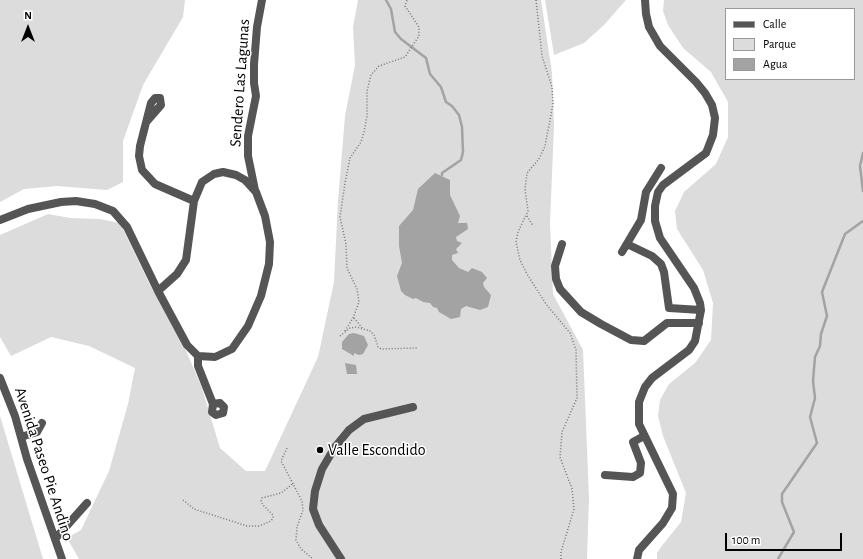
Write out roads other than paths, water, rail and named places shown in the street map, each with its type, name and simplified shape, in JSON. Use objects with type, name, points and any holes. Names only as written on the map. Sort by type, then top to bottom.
[{"type":"street","name":"Sendero Las Lagunas","points":[[198,356],[215,357],[232,349],[244,333],[257,306],[269,264],[270,242],[265,216],[256,192],[251,172],[248,136],[256,96],[254,64],[257,27],[262,0]]},
{"type":"street","points":[[637,559],[639,550],[663,523],[672,508],[673,494],[668,481],[644,436],[640,424],[640,402],[645,387],[652,378],[689,350],[695,341],[701,310],[694,288],[660,238],[655,221],[655,206],[658,192],[663,185],[706,153],[713,135],[715,118],[712,105],[705,93],[660,46],[650,27],[646,14],[645,0]]},
{"type":"street","points":[[147,120],[139,150],[139,160],[142,170],[155,184],[194,201]]},
{"type":"street","points":[[622,252],[642,215],[646,192],[661,168]]},
{"type":"street","points":[[158,291],[177,274],[186,260],[194,201],[199,186],[214,174],[228,172],[241,177],[256,192]]},
{"type":"street","points":[[241,177],[248,176],[251,172]]},
{"type":"street","points":[[0,220],[28,209],[61,202],[76,201],[95,204],[113,210],[127,227],[158,291],[187,345],[198,356],[198,366],[213,404]]},
{"type":"street","points":[[562,244],[556,266],[556,278],[560,289],[581,312],[631,340],[638,341],[644,341],[651,337],[660,327],[671,322],[699,324]]},
{"type":"street","points":[[627,244],[652,256],[661,264],[664,272],[669,308],[701,310]]},
{"type":"street","points":[[671,322],[672,309]]},
{"type":"street","name":"Avenida Paseo Pie Andino","points":[[0,378],[15,416],[62,559]]},
{"type":"street","points":[[341,559],[319,525],[313,509],[315,491],[322,469],[335,446],[349,430],[364,419],[413,407]]},
{"type":"street","points":[[21,436],[38,432],[42,423]]},
{"type":"street","points":[[605,475],[633,477],[640,473],[641,463],[633,442],[644,436]]},
{"type":"street","points":[[55,539],[87,503]]},
{"type":"water","points":[[435,173],[450,180],[450,195],[460,216],[458,223],[467,223],[468,229],[456,237],[457,241],[462,243],[456,249],[458,253],[452,255],[452,260],[459,268],[468,272],[472,268],[482,272],[487,278],[483,283],[484,287],[491,295],[488,307],[480,310],[466,306],[461,309],[460,317],[451,319],[439,312],[437,308],[433,307],[430,303],[423,302],[416,298],[413,299],[405,295],[401,291],[397,276],[402,263],[399,246],[399,226],[413,210],[418,189]]},
{"type":"water","points":[[354,333],[364,336],[368,345],[363,354],[359,355],[354,353],[354,356],[342,349],[342,342],[349,334]]},
{"type":"water","points":[[345,363],[356,365],[357,374],[347,374]]},
{"type":"waterway","points":[[386,0],[391,9],[395,32],[401,39],[426,58],[430,74],[441,87],[446,102],[452,106],[459,115],[462,127],[463,152],[461,160],[442,173],[442,175]]},
{"type":"waterway","points":[[863,153],[860,166],[863,191]]},
{"type":"waterway","points":[[778,559],[794,532],[782,502],[782,494],[817,443],[810,417],[815,398],[813,381],[815,357],[820,346],[821,334],[827,316],[822,292],[845,234],[863,221]]},
{"type":"place","name":"Valle Escondido","points":[[320,450]]}]
